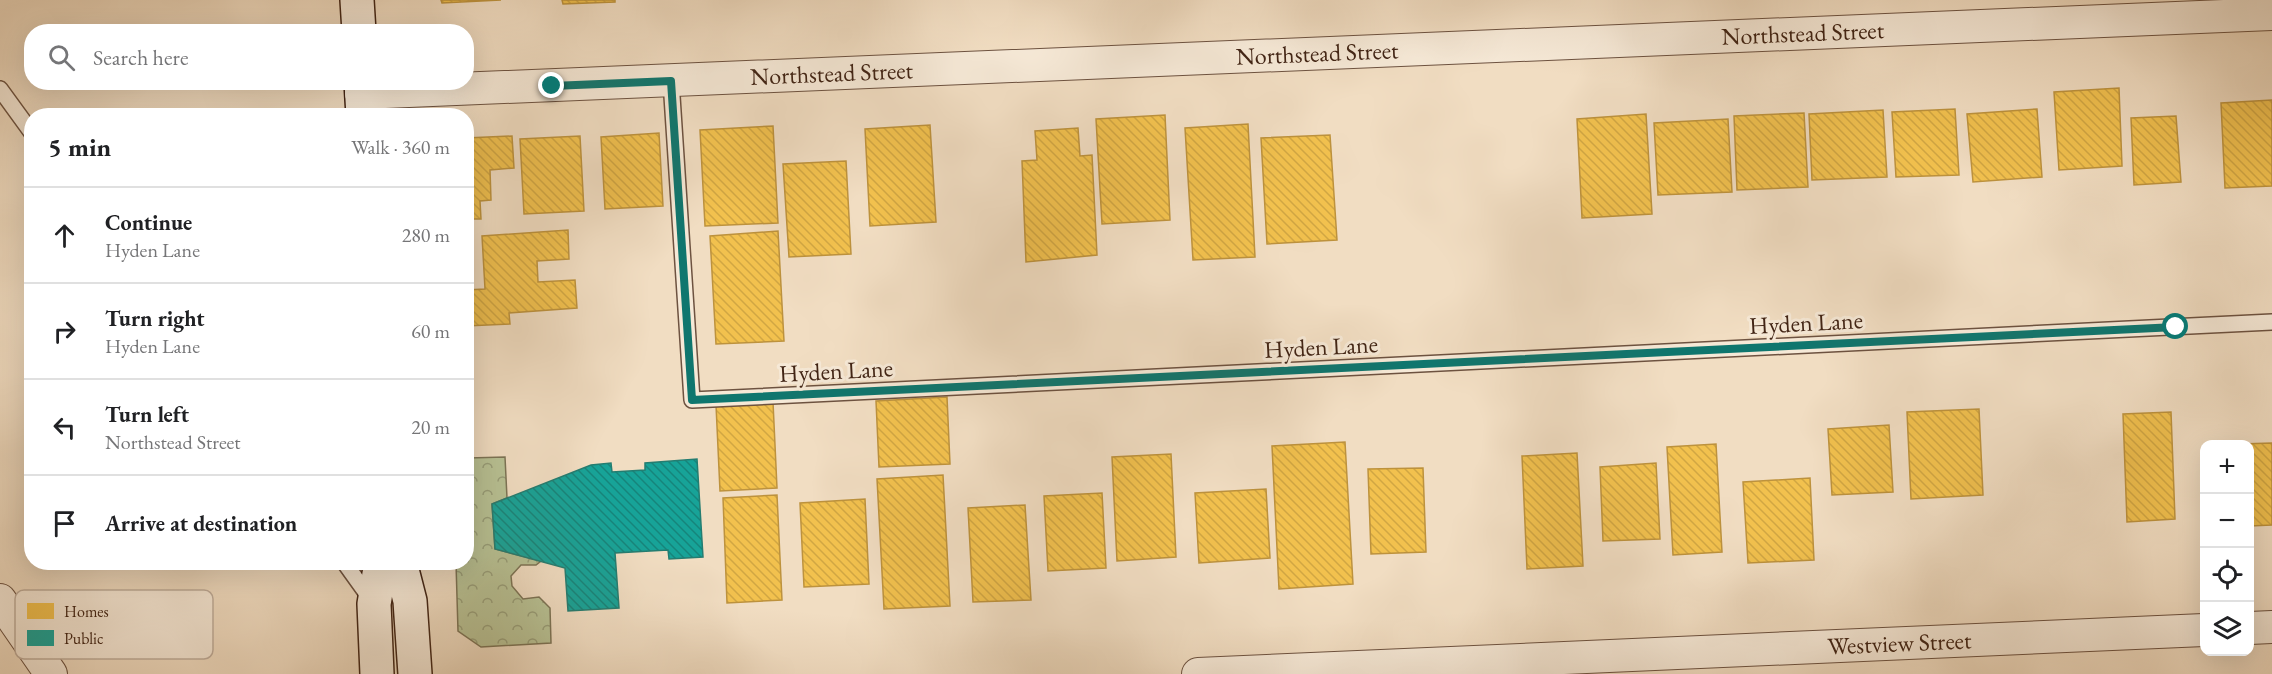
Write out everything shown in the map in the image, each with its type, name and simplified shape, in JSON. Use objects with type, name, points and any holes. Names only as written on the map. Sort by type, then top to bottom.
[{"type":"street","points":[[357,0],[358,24]]},
{"type":"street","name":"Northstead Street","points":[[362,97],[671,81],[2272,14]]},
{"type":"street","points":[[377,674],[374,604],[380,570]]},
{"type":"street","points":[[402,570],[410,601],[416,674]]},
{"type":"street","points":[[0,600],[15,622]]},
{"type":"street","points":[[2254,628],[2272,627]]},
{"type":"street","name":"Westview Street","points":[[1198,674],[2200,630]]},
{"type":"street","points":[[41,659],[51,674]]},
{"type":"lane","name":"Hyden Lane","points":[[671,81],[692,400],[2272,322]]},
{"type":"lane","points":[[0,89],[24,122]]},
{"type":"lane","points":[[350,570],[374,604]]},
{"type":"green space","points":[[505,457],[507,498],[492,504],[495,549],[541,561],[536,565],[521,565],[511,576],[512,586],[523,599],[539,597],[550,608],[551,643],[481,647],[458,631],[456,570],[474,570],[474,458]]},
{"type":"building: Homes","points":[[441,0],[501,0],[442,3]]},
{"type":"building: Homes","points":[[562,0],[615,0],[615,2],[563,4]]},
{"type":"building: Homes","points":[[2119,88],[2122,166],[2059,170],[2054,92]]},
{"type":"building: Homes","points":[[2272,100],[2272,186],[2225,188],[2221,103]]},
{"type":"building: Homes","points":[[1955,109],[1959,175],[1896,177],[1892,112]]},
{"type":"building: Homes","points":[[2037,109],[2042,177],[1973,182],[1967,114]]},
{"type":"building: Homes","points":[[1883,110],[1887,177],[1812,180],[1809,114]]},
{"type":"building: Homes","points":[[1804,113],[1808,187],[1737,190],[1734,116]]},
{"type":"building: Homes","points":[[1646,114],[1652,214],[1582,218],[1577,119]]},
{"type":"building: Homes","points":[[1165,115],[1170,220],[1102,224],[1096,119]]},
{"type":"building: Homes","points":[[2176,116],[2181,182],[2134,185],[2131,118]]},
{"type":"building: Homes","points":[[1728,119],[1732,192],[1658,195],[1654,123]]},
{"type":"building: Homes","points":[[1248,124],[1255,257],[1193,260],[1185,128]]},
{"type":"building: Homes","points":[[930,125],[936,222],[870,226],[865,129]]},
{"type":"building: Homes","points":[[773,126],[778,223],[705,226],[700,130]]},
{"type":"building: Homes","points":[[1078,128],[1080,156],[1092,155],[1097,255],[1026,262],[1022,161],[1037,160],[1035,131]]},
{"type":"building: Homes","points":[[659,133],[663,206],[605,209],[601,137]]},
{"type":"building: Homes","points":[[1330,135],[1337,240],[1267,244],[1261,138]]},
{"type":"building: Homes","points":[[512,136],[514,168],[490,170],[491,200],[480,201],[481,219],[474,219],[474,138]]},
{"type":"building: Homes","points":[[580,136],[584,211],[524,214],[520,139]]},
{"type":"building: Homes","points":[[846,161],[851,254],[789,257],[783,164]]},
{"type":"building: Homes","points":[[568,230],[569,259],[537,261],[538,282],[575,280],[577,308],[509,313],[510,324],[474,326],[474,290],[485,289],[482,236]]},
{"type":"building: Homes","points":[[778,231],[784,341],[716,344],[710,236]]},
{"type":"building: Homes","points":[[947,397],[950,464],[879,467],[876,401]]},
{"type":"building: Homes","points":[[773,402],[777,488],[720,491],[716,405]]},
{"type":"building: Homes","points":[[1979,409],[1983,495],[1911,499],[1907,412]]},
{"type":"building: Homes","points":[[2171,412],[2175,519],[2127,522],[2123,414]]},
{"type":"building: Homes","points":[[1889,425],[1893,492],[1832,495],[1828,429]]},
{"type":"building: Homes","points":[[1345,442],[1353,584],[1279,589],[1272,446]]},
{"type":"building: Homes","points":[[2272,443],[2272,525],[2254,526],[2254,444]]},
{"type":"building: Homes","points":[[1716,444],[1722,552],[1673,555],[1667,447]]},
{"type":"building: Homes","points":[[1577,453],[1583,566],[1527,569],[1522,456]]},
{"type":"building: Homes","points":[[1171,454],[1176,557],[1117,561],[1112,457]]},
{"type":"building: Homes","points":[[1656,463],[1660,539],[1603,541],[1600,467]]},
{"type":"building: Homes","points":[[1423,468],[1426,552],[1371,554],[1368,469]]},
{"type":"building: Homes","points":[[943,475],[950,606],[884,609],[877,479]]},
{"type":"building: Homes","points":[[1810,478],[1814,560],[1748,563],[1743,482]]},
{"type":"building: Homes","points":[[1266,489],[1270,558],[1199,563],[1195,493]]},
{"type":"building: Homes","points":[[1102,493],[1106,568],[1048,571],[1044,496]]},
{"type":"building: Homes","points":[[777,495],[782,600],[727,603],[723,498]]},
{"type":"building: Homes","points":[[865,499],[869,584],[804,587],[800,503]]},
{"type":"building: Homes","points":[[1025,505],[1031,600],[973,602],[968,508]]},
{"type":"building: Public","points":[[697,459],[703,557],[669,559],[668,550],[615,553],[619,608],[568,611],[565,568],[495,549],[492,504],[591,465],[611,463],[612,472],[645,470],[645,463]]},
{"type":"route","points":[[552,86],[671,81],[692,400],[2176,327]]}]
